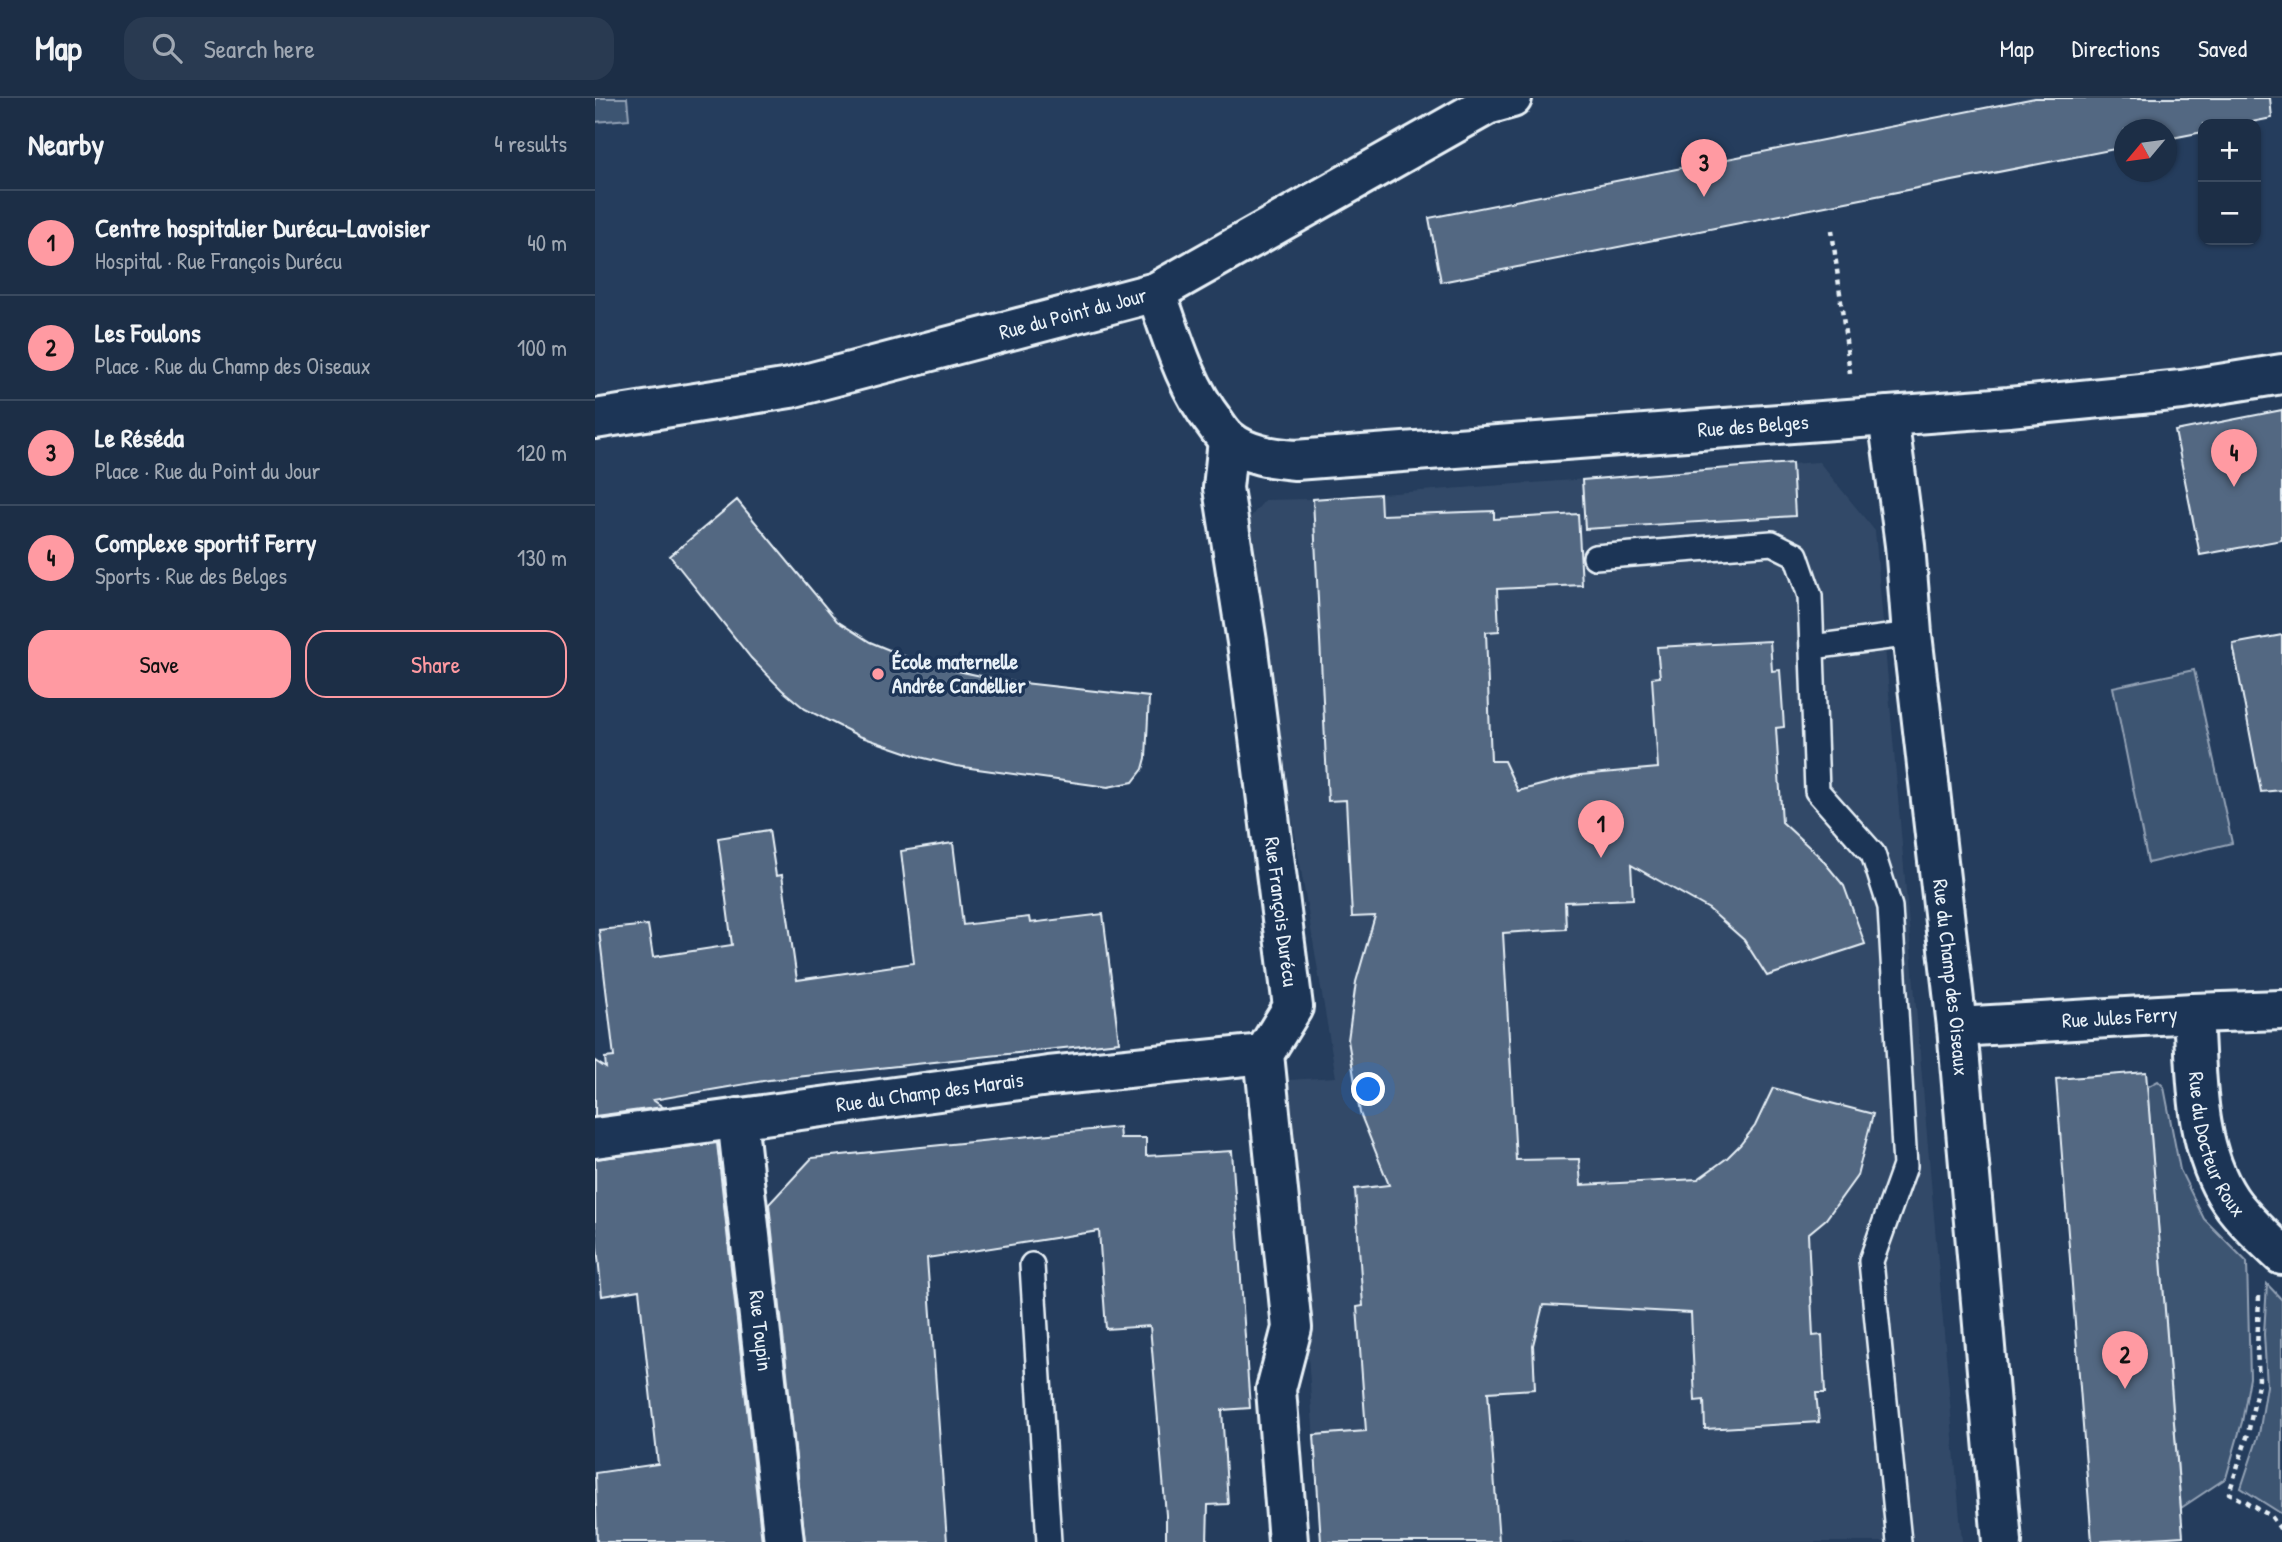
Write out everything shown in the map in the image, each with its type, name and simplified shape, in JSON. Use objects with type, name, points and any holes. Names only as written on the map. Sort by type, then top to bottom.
[{"type":"street","name":"Rue du Point du Jour","points":[[595,419],[790,388],[1156,292],[1487,104],[1512,98]]},
{"type":"street","points":[[1156,292],[1195,392],[1228,440]]},
{"type":"street","name":"Rue des Belges","points":[[1228,440],[1250,452],[1295,460],[2009,407],[2169,392],[2282,374]]},
{"type":"street","name":"Rue du Champ des Oiseaux","points":[[1871,417],[1905,545],[1912,634],[1957,1027],[2003,1542]]},
{"type":"street","name":"Rue François Durécu","points":[[1228,440],[1223,488],[1247,642],[1293,1007],[1264,1054]]},
{"type":"street","name":"Rue Jules Ferry","points":[[1957,1027],[2282,1010]]},
{"type":"street","name":"Rue du Docteur Roux","points":[[2193,1013],[2200,1111],[2217,1176],[2231,1201],[2272,1245]]},
{"type":"street","points":[[1264,1054],[1292,1328],[1276,1389],[1288,1542]]},
{"type":"street","name":"Rue du Champ des Marais","points":[[595,1138],[1049,1076],[1264,1054]]},
{"type":"street","name":"Rue Toupin","points":[[737,1118],[784,1542]]},
{"type":"lane","points":[[1595,556],[1772,543],[1796,555],[1810,596],[1817,790],[1873,853],[1890,907],[1905,1166],[1871,1261],[1899,1542]]},
{"type":"lane","points":[[1812,647],[1912,634]]},
{"type":"lane","points":[[1032,1265],[1049,1542]]},
{"type":"path","points":[[1832,230],[1846,331],[1871,417]]},
{"type":"path","points":[[2272,1245],[2257,1350],[2259,1379],[2248,1434],[2229,1493],[2271,1516],[2282,1531]]},
{"type":"shaded area","points":[[595,98],[627,98],[629,119],[595,122]]},
{"type":"shaded area","points":[[1819,462],[1875,531],[1962,1542],[1321,1542],[1289,1080],[1336,1077],[1243,526],[1265,500],[1313,499]]},
{"type":"shaded area","points":[[2194,670],[2232,843],[2148,863],[2113,687]]},
{"type":"shaded area","points":[[2158,1081],[2164,1087],[2180,1170],[2204,1219],[2247,1262],[2250,1378],[2242,1422],[2226,1478],[2181,1508],[2147,1087]]},
{"type":"shaded area","points":[[2267,1284],[2282,1300],[2282,1514],[2241,1488],[2259,1434],[2267,1386],[2264,1334]]},
{"type":"building","points":[[2035,98],[2270,98],[2272,118],[2198,119],[2198,133],[2177,137],[2177,119],[2114,119],[2114,149],[1441,282],[1429,218]]},
{"type":"building","points":[[2282,410],[2282,540],[2200,555],[2175,431]]},
{"type":"building","points":[[1792,463],[1795,516],[1585,529],[1582,480]]},
{"type":"building","points":[[1380,494],[1381,515],[1494,511],[1494,519],[1578,514],[1582,585],[1497,589],[1499,631],[1486,632],[1491,761],[1504,761],[1518,791],[1580,775],[1658,768],[1652,678],[1660,677],[1657,647],[1770,641],[1772,671],[1780,670],[1784,727],[1776,728],[1782,822],[1821,858],[1844,886],[1865,944],[1767,976],[1744,940],[1709,909],[1631,865],[1633,899],[1565,902],[1566,929],[1503,933],[1516,1160],[1579,1159],[1581,1185],[1698,1179],[1740,1145],[1755,1126],[1773,1088],[1873,1114],[1857,1176],[1826,1219],[1808,1234],[1813,1336],[1822,1335],[1825,1393],[1816,1393],[1819,1422],[1705,1429],[1704,1400],[1695,1401],[1691,1313],[1543,1305],[1533,1345],[1535,1389],[1488,1392],[1499,1542],[1321,1542],[1314,1435],[1366,1431],[1357,1307],[1363,1306],[1355,1189],[1389,1185],[1360,1113],[1348,1040],[1356,982],[1375,916],[1352,917],[1346,800],[1328,801],[1313,499]]},
{"type":"building","points":[[737,500],[837,621],[870,642],[921,663],[1005,681],[1149,697],[1143,769],[1133,782],[1108,787],[956,766],[859,736],[805,709],[751,658],[670,556]]},
{"type":"building","points":[[2282,635],[2282,790],[2261,792],[2233,644]]},
{"type":"building","points":[[769,830],[776,876],[782,875],[797,980],[914,963],[901,851],[953,843],[963,925],[1029,917],[1030,923],[1103,914],[1119,1042],[769,1080],[653,1100],[663,1107],[595,1116],[595,1061],[606,1068],[605,1058],[614,1057],[599,930],[648,925],[653,957],[732,945],[718,838]]},
{"type":"building","points":[[2146,1072],[2183,1536],[2092,1542],[2056,1079]]},
{"type":"building","points":[[1119,1127],[1120,1138],[1146,1138],[1146,1156],[1232,1151],[1250,1408],[1222,1410],[1228,1504],[1208,1505],[1207,1542],[1166,1542],[1150,1326],[1106,1329],[1099,1231],[927,1258],[947,1542],[805,1542],[769,1204],[812,1158]]},
{"type":"building","points":[[717,1143],[762,1542],[597,1542],[595,1473],[658,1464],[639,1290],[602,1296],[595,1227],[595,1159]]},
{"type":"place","name":"Le Réséda","points":[[1704,197]]},
{"type":"place","name":"Complexe sportif Ferry","points":[[2234,487]]},
{"type":"place","name":"École maternelle Andrée Candellier","points":[[878,674]]},
{"type":"place","name":"Centre hospitalier Durécu-Lavoisier","points":[[1601,858]]},
{"type":"place","name":"Les Foulons","points":[[2125,1389]]}]
